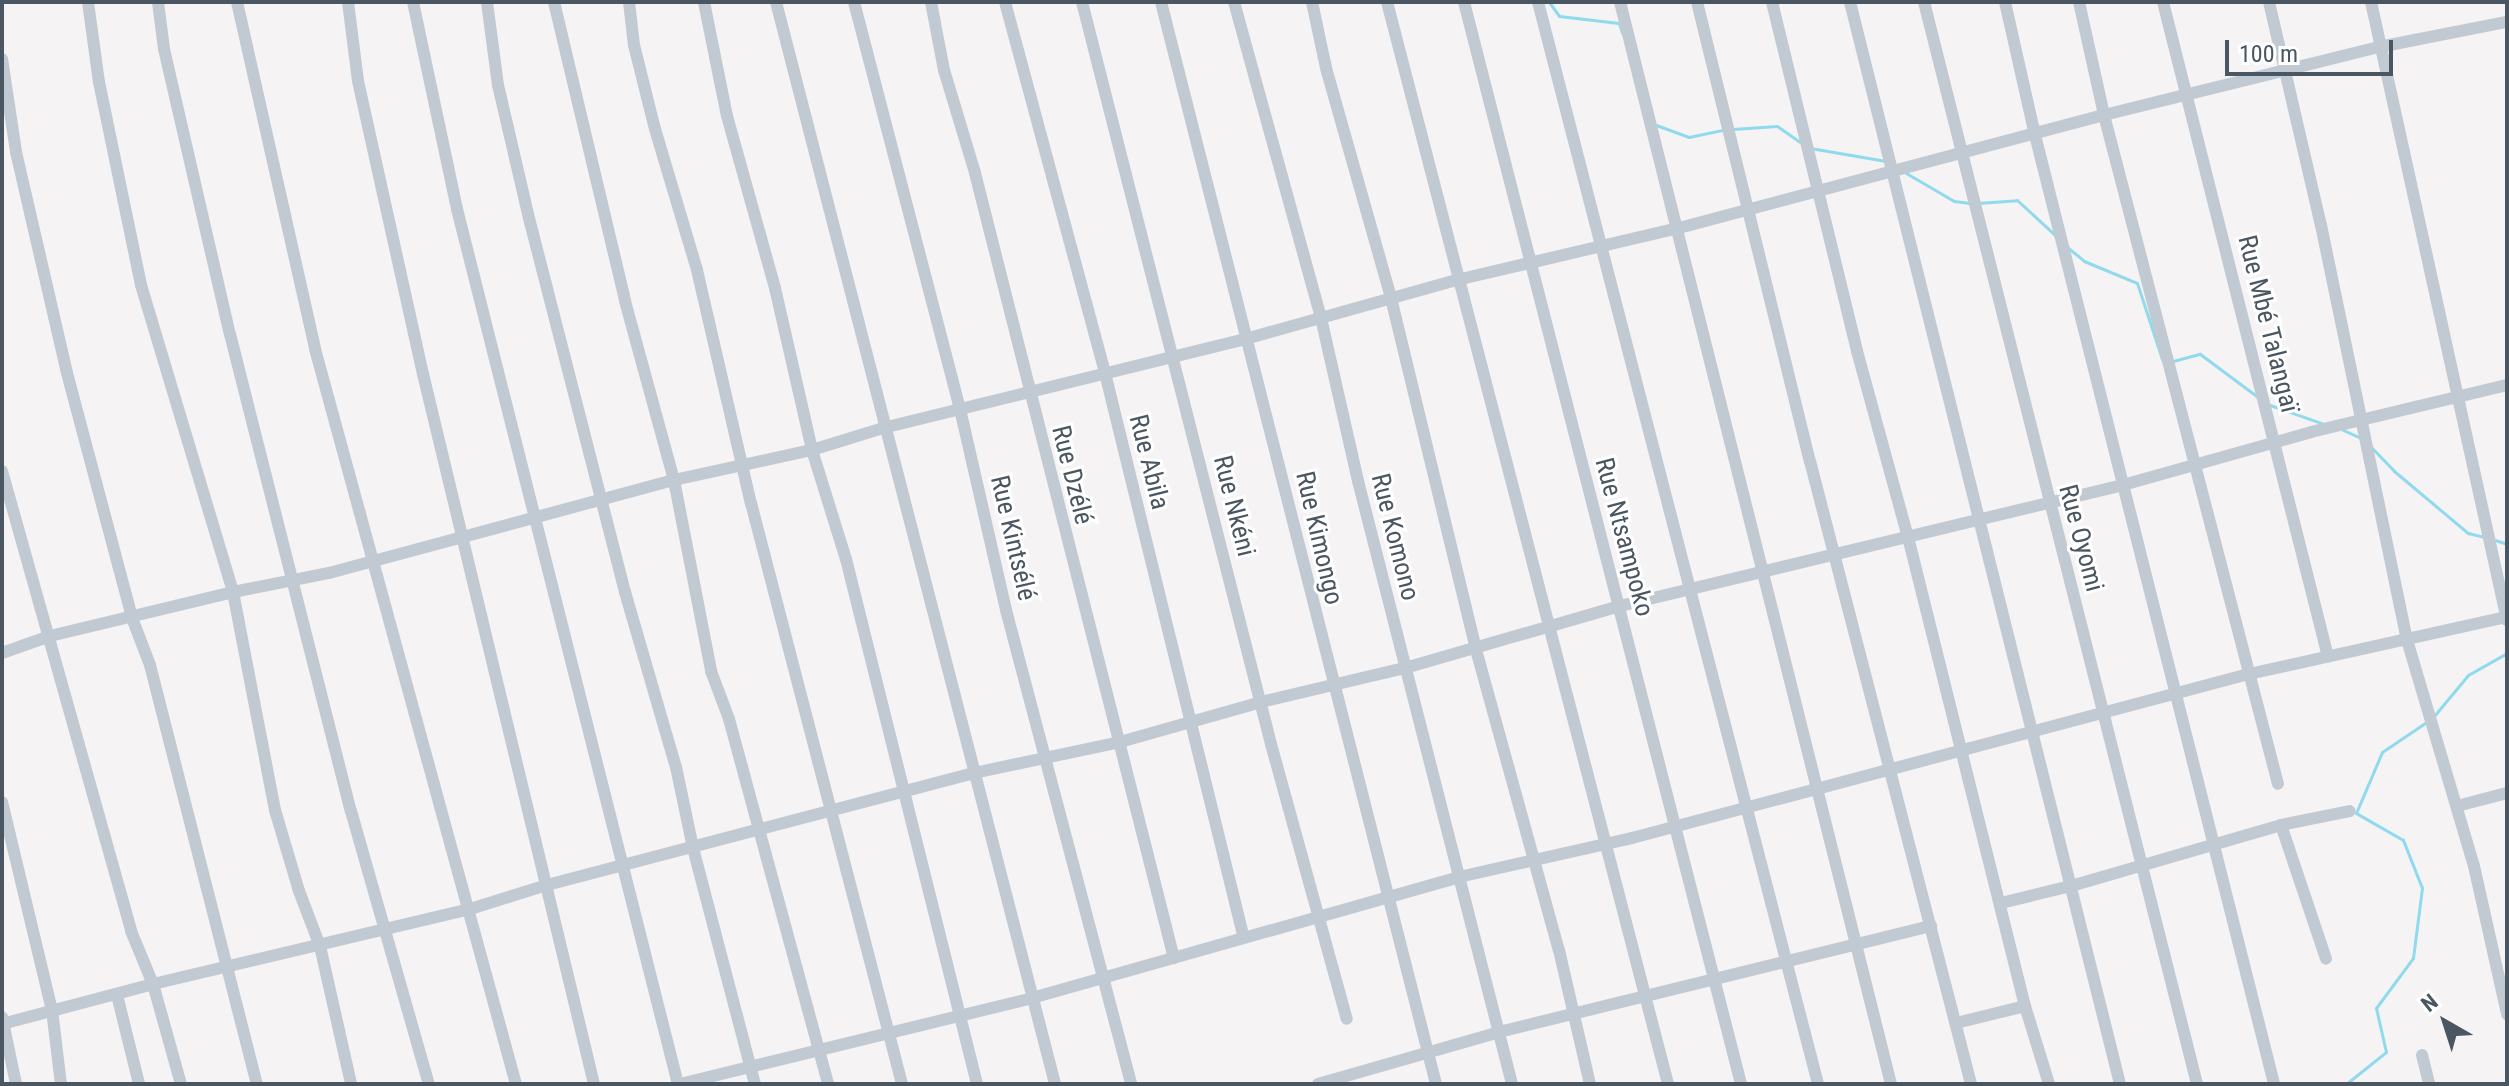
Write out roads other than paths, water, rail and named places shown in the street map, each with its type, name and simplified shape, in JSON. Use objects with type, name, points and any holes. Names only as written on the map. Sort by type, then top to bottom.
[{"type":"street","points":[[88,2],[99,82],[141,285],[233,592],[275,810],[299,891],[320,946],[351,1084]]},
{"type":"street","points":[[158,2],[164,49],[230,334],[384,929],[429,1084]]},
{"type":"street","points":[[237,2],[315,349],[516,1084]]},
{"type":"street","points":[[348,2],[358,81],[594,1084]]},
{"type":"street","points":[[413,2],[457,209],[679,1084],[959,1013],[1032,998],[1243,935],[1459,877],[1603,845],[2249,674],[2507,618],[2371,2]]},
{"type":"street","points":[[487,2],[498,85],[602,499],[676,767],[693,848],[755,1084]]},
{"type":"street","points":[[554,2],[632,329],[674,480],[711,671],[760,830],[828,1084]]},
{"type":"street","points":[[629,2],[634,45],[655,129],[697,270],[829,813],[902,1084]]},
{"type":"street","points":[[704,2],[727,116],[775,288],[812,450],[846,559],[977,1084]]},
{"type":"street","points":[[776,2],[883,428],[1055,1084]]},
{"type":"street","name":"Rue Kintsélé","points":[[854,2],[960,409],[1006,610],[1131,1084]]},
{"type":"street","name":"Rue Dzélé","points":[[931,2],[944,70],[975,173],[1174,958]]},
{"type":"street","name":"Rue Abila","points":[[1005,2],[1105,373],[1243,935]]},
{"type":"street","name":"Rue Nkéni","points":[[1082,2],[1261,702],[1347,1019]]},
{"type":"street","name":"Rue Kimongo","points":[[1161,2],[1249,338],[1332,685],[1436,1084]]},
{"type":"street","name":"Rue Komono","points":[[1234,2],[1321,318],[1405,668],[1512,1084]]},
{"type":"street","points":[[1312,2],[1326,68],[1391,298],[1475,646],[1534,860],[1590,1084]]},
{"type":"street","points":[[1387,2],[1461,279],[1603,845],[1668,1084]]},
{"type":"street","name":"Rue Ntsampoko","points":[[1464,2],[1741,1084]]},
{"type":"street","points":[[1538,2],[1818,1084]]},
{"type":"street","points":[[1620,2],[1891,1084]]},
{"type":"street","points":[[1697,2],[1747,211],[1971,1084]]},
{"type":"street","points":[[1772,2],[2025,1006],[2049,1084]]},
{"type":"street","points":[[1850,2],[2120,1084]]},
{"type":"street","name":"Rue Oyomi","points":[[1924,2],[2197,1084]]},
{"type":"street","points":[[2005,2],[2035,135],[2274,1084]]},
{"type":"street","points":[[2079,2],[2104,115],[2278,784]]},
{"type":"street","name":"Rue Mbé Talangaï","points":[[2163,2],[2328,657]]},
{"type":"street","points":[[2269,2],[2321,225],[2407,640],[2503,965],[2507,1014]]},
{"type":"street","points":[[2,653],[50,636],[374,561],[674,480],[812,450],[883,428],[1249,338],[1461,279],[1747,211],[1817,189],[2104,115],[2379,47],[2507,22]]},
{"type":"street","points":[[2,59],[16,152],[67,373],[132,618],[150,665],[257,1084]]},
{"type":"street","points":[[16,1084],[3,1021],[467,910],[547,885],[903,791],[1120,742],[1261,702],[1405,668],[1620,606],[2123,485],[2362,420],[2507,385]]},
{"type":"street","points":[[2,471],[131,931],[153,984],[181,1084]]},
{"type":"street","points":[[2457,806],[2507,793]]},
{"type":"street","points":[[2,802],[52,1010],[61,1084]]},
{"type":"street","points":[[2001,903],[2071,886],[2281,825],[2350,811]]},
{"type":"street","points":[[2281,825],[2326,959]]},
{"type":"street","points":[[1318,1084],[1499,1032],[1931,926]]},
{"type":"street","points":[[117,995],[139,1084]]},
{"type":"street","points":[[1956,1023],[2025,1006]]},
{"type":"street","points":[[2422,1055],[2429,1084]]},
{"type":"street","points":[[1360,1070],[1363,1084]]},
{"type":"waterway","points":[[1549,2],[1559,16],[1619,23],[1622,33]]},
{"type":"waterway","points":[[1656,125],[1689,137],[1726,129]]},
{"type":"waterway","points":[[1733,129],[1777,126],[1800,142]]},
{"type":"waterway","points":[[1810,148],[1886,161]]},
{"type":"waterway","points":[[1906,173],[1954,201],[1970,203]]},
{"type":"waterway","points":[[1978,203],[2017,200],[2056,236]]},
{"type":"waterway","points":[[2067,247],[2084,261],[2137,283],[2162,359]]},
{"type":"waterway","points":[[2173,361],[2200,354],[2258,397]]},
{"type":"waterway","points":[[2267,404],[2324,424]]},
{"type":"waterway","points":[[2343,430],[2361,438]]},
{"type":"waterway","points":[[2372,448],[2394,471],[2468,533],[2484,537]]},
{"type":"waterway","points":[[2495,540],[2507,544]]},
{"type":"waterway","points":[[2434,716],[2468,675],[2507,653]]},
{"type":"waterway","points":[[2346,1084],[2386,1052],[2376,1008],[2413,958],[2422,888],[2403,840],[2356,813],[2382,752],[2428,721]]}]
